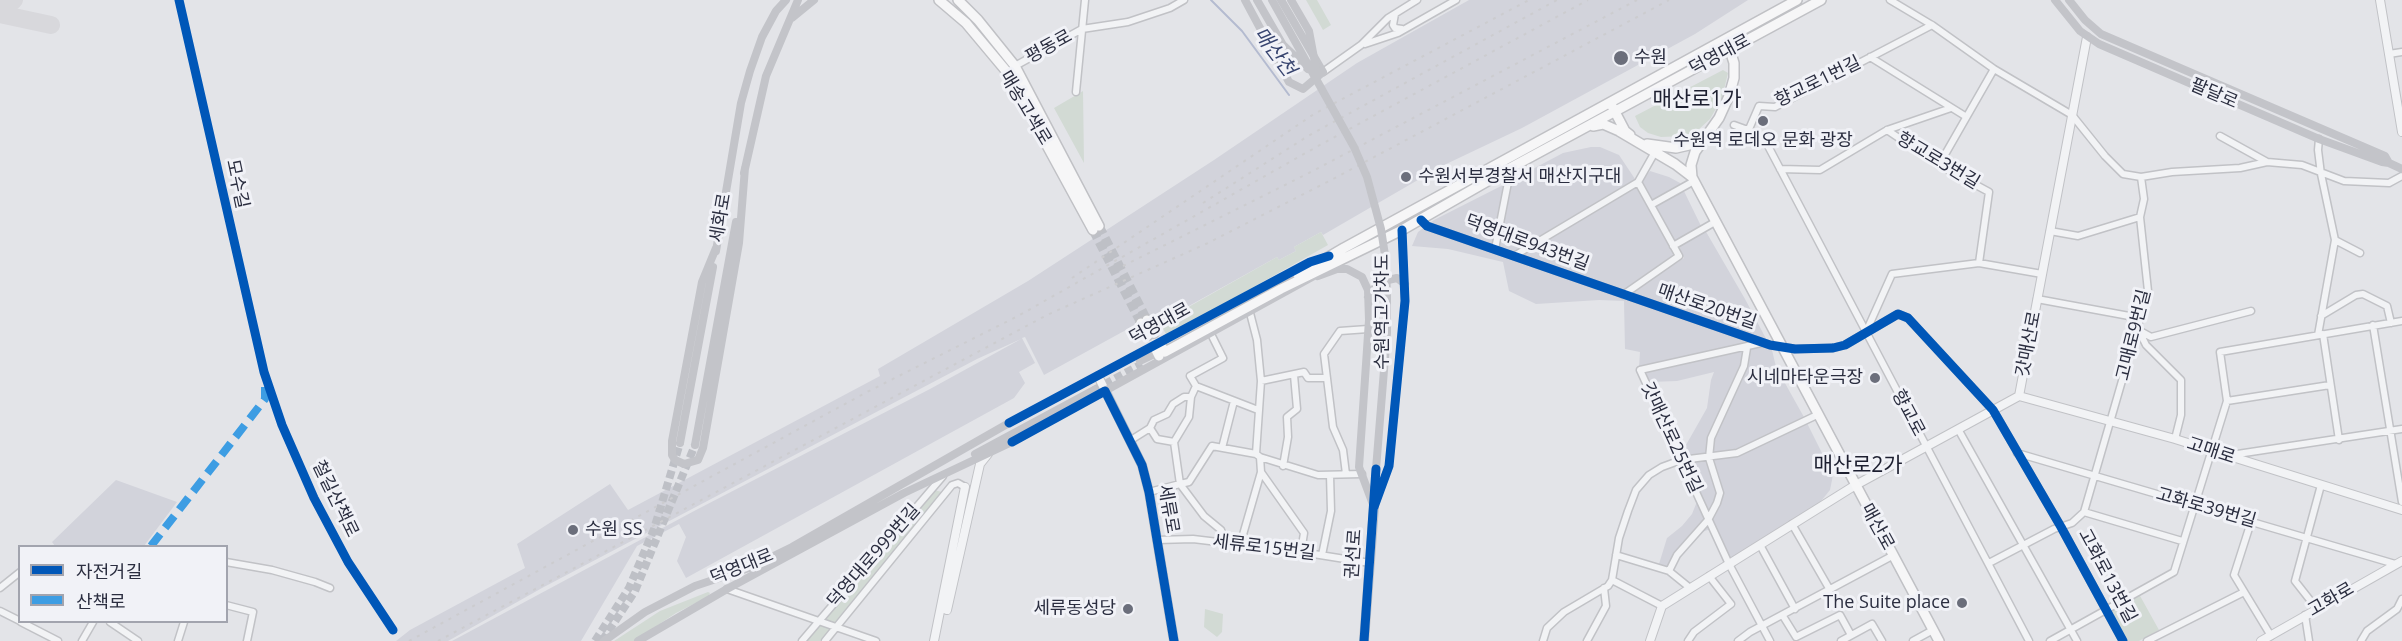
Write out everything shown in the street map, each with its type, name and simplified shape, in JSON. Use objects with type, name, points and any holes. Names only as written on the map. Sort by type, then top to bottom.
[{"type":"main road","points":[[776,11],[780,0]]},
{"type":"main road","name":"세화로","points":[[680,443],[741,103],[762,37],[776,11],[786,0]]},
{"type":"main road","name":"세화로","points":[[695,445],[745,168],[766,76],[798,0]]},
{"type":"main road","points":[[791,18],[814,0]]},
{"type":"main road","name":"매송고색로","points":[[939,0],[966,23],[1006,72],[1096,228],[1016,66],[978,20],[958,0]]},
{"type":"main road","points":[[1245,0],[1289,82],[1303,89],[1320,75]]},
{"type":"main road","points":[[1257,0],[1283,45],[1320,75]]},
{"type":"main road","name":"수원역고가차도","points":[[1272,0],[1320,75],[1354,147],[1379,221],[1385,255],[1387,333],[1376,469]]},
{"type":"main road","points":[[1281,0],[1320,75]]},
{"type":"main road","points":[[1291,0],[1309,31],[1320,75]]},
{"type":"main road","name":"덕영대로","points":[[1140,364],[1310,262],[1331,260],[1421,220],[1582,128],[1725,40],[1797,0]]},
{"type":"main road","name":"덕영대로","points":[[915,482],[989,453],[1105,391],[1160,351],[1272,294],[1613,108],[1731,50],[1821,0]]},
{"type":"main road","name":"팔달로","points":[[2055,0],[2087,37],[2099,44],[2319,139],[2402,169]]},
{"type":"main road","name":"팔달로","points":[[2069,0],[2085,21],[2102,34],[2385,156],[2389,163]]},
{"type":"main road","points":[[1693,179],[1693,157],[1724,111],[1732,87],[1734,63],[1731,50],[1725,40]]},
{"type":"main road","points":[[1613,108],[1625,131],[1637,141],[1651,145],[1676,148],[1689,145],[1709,132]]},
{"type":"main road","points":[[1582,128],[1602,124],[1637,141],[1675,164],[1693,179]]},
{"type":"main road","points":[[716,248],[702,282],[672,441],[672,454],[675,460],[684,464],[698,460],[703,448],[739,243],[745,168]]},
{"type":"main road","name":"매산로","points":[[1693,179],[1854,486],[1939,641]]},
{"type":"main road","points":[[1374,507],[1389,466],[1405,284],[1402,230]]},
{"type":"main road","name":"덕영대로","points":[[638,641],[915,482],[1009,423],[1098,376],[1140,364],[1211,334],[1315,278],[1331,260]]},
{"type":"main road","points":[[1315,278],[1337,269],[1354,271],[1366,283],[1368,329],[1359,467],[1374,507]]},
{"type":"main road","points":[[1368,297],[1379,282],[1397,278],[1405,284]]},
{"type":"main road","points":[[1144,322],[1151,334]]},
{"type":"main road","name":"덕영대로","points":[[604,641],[645,612],[695,586],[749,568],[792,547],[1093,388],[945,472]]},
{"type":"main road","name":"권선로","points":[[1374,507],[1376,469]]},
{"type":"street","name":"평동로","points":[[1076,92],[1084,0]]},
{"type":"street","points":[[1082,28],[1128,22],[1170,8],[1184,0]]},
{"type":"street","points":[[1320,75],[1361,45],[1396,13],[1417,0]]},
{"type":"street","points":[[1361,45],[1404,29],[1456,0]]},
{"type":"street","points":[[1890,0],[1932,25],[1994,69],[2072,115],[2105,156],[2123,174],[2141,177],[2172,172],[2240,168],[2266,162],[2302,165],[2344,181],[2389,183],[2402,176]]},
{"type":"street","points":[[2380,0],[2402,132]]},
{"type":"street","points":[[1396,13],[1393,25],[1395,28],[1404,29]]},
{"type":"street","name":"향교로1번길","points":[[1745,129],[1749,129],[1759,106],[1775,107],[1932,25]]},
{"type":"street","name":"평동로","points":[[1016,66],[1082,28]]},
{"type":"street","name":"갓매산로","points":[[1662,606],[1854,486],[2019,396],[2087,37]]},
{"type":"street","points":[[2389,54],[2402,52]]},
{"type":"street","name":"향교로1번길","points":[[1870,57],[1965,116]]},
{"type":"street","points":[[1939,165],[1994,69]]},
{"type":"street","name":"향교로3번길","points":[[1779,170],[1820,170],[1887,130],[1951,108]]},
{"type":"street","name":"향교로","points":[[1734,125],[1745,129],[1767,144],[2029,641]]},
{"type":"street","name":"향교로3번길","points":[[1887,130],[1939,165],[1989,192],[1978,262]]},
{"type":"street","points":[[2220,136],[2266,162]]},
{"type":"street","points":[[2319,139],[2321,174],[2335,240],[2320,316],[2321,334],[2339,440]]},
{"type":"street","points":[[1514,256],[1638,182],[1655,152]]},
{"type":"street","points":[[1495,249],[1512,166]]},
{"type":"street","name":"고매로9번길","points":[[2084,512],[2148,291],[2140,218],[2144,200],[2141,177]]},
{"type":"street","points":[[1651,205],[1693,179]]},
{"type":"street","points":[[1623,295],[1679,256],[1638,182]]},
{"type":"street","points":[[2050,231],[2078,236],[2140,218]]},
{"type":"street","name":"덕영대로943번길","points":[[1421,220],[1427,226],[1623,295]]},
{"type":"street","points":[[1673,246],[1715,222]]},
{"type":"street","points":[[2335,240],[2360,253]]},
{"type":"street","points":[[1865,332],[1892,274],[1978,262],[2042,274]]},
{"type":"street","points":[[2320,316],[2355,295],[2363,294],[2387,306],[2391,322]]},
{"type":"street","name":"매산로20번길","points":[[1623,295],[1761,343],[1781,347],[1833,348],[1845,345],[1898,315],[1908,318],[1993,410]]},
{"type":"street","points":[[2037,299],[2140,318]]},
{"type":"street","points":[[2138,328],[2151,337],[2251,311]]},
{"type":"street","points":[[1240,545],[1261,472],[1258,456],[1258,410],[1261,381],[1257,340],[1250,313]]},
{"type":"street","points":[[2050,641],[2174,572],[2228,401],[2220,352],[2402,321]]},
{"type":"street","points":[[2373,325],[2402,502]]},
{"type":"street","points":[[2138,328],[2146,345],[2181,380],[2181,415],[2175,439]]},
{"type":"street","points":[[1346,474],[1343,450],[1333,427],[1324,354],[1340,332],[1368,329]]},
{"type":"street","points":[[1211,334],[1223,358],[1190,376],[1196,386],[1258,410]]},
{"type":"street","name":"갓매산로25번길","points":[[1761,343],[1747,348],[1640,370],[1729,564],[1770,641]]},
{"type":"street","points":[[1669,571],[1685,543],[1708,520],[1720,493],[1709,458],[1711,438],[1744,366],[1747,348]]},
{"type":"street","points":[[1261,381],[1304,372],[1308,378],[1327,378]]},
{"type":"street","points":[[1284,466],[1288,437],[1287,417],[1297,409],[1294,375]]},
{"type":"street","name":"세류로","points":[[1098,376],[1142,465],[1149,492],[1174,641]]},
{"type":"street","points":[[2228,401],[2330,385]]},
{"type":"street","points":[[1196,386],[1191,397],[1189,417],[1174,442],[1180,484],[1204,516],[1221,530],[1226,543]]},
{"type":"street","name":"고매로","points":[[2019,396],[2175,439],[2402,510]]},
{"type":"street","points":[[1131,440],[1150,428],[1154,420],[1167,414],[1173,404],[1184,397],[1191,397]]},
{"type":"street","points":[[1222,447],[1234,401]]},
{"type":"street","name":"고화로13번길","points":[[1993,410],[2061,527],[2123,641]]},
{"type":"street","points":[[1543,641],[1547,628],[1564,612],[1604,588],[1612,579],[1619,538],[1636,490],[1649,475],[1681,460],[1737,453],[1817,415]]},
{"type":"street","points":[[1150,428],[1157,439],[1174,442]]},
{"type":"street","points":[[1958,429],[2078,641]]},
{"type":"street","points":[[2226,456],[2402,429]]},
{"type":"street","points":[[1149,492],[1189,482],[1212,446],[1258,456],[1318,476],[1362,474]]},
{"type":"street","points":[[934,641],[944,610],[980,464],[989,453]]},
{"type":"street","name":"고화로39번길","points":[[2017,453],[2251,522],[2398,562]]},
{"type":"street","name":"덕영대로999번길","points":[[802,641],[945,472]]},
{"type":"street","points":[[1261,472],[1265,474],[1304,533],[1301,552]]},
{"type":"street","points":[[1322,555],[1331,511],[1330,475]]},
{"type":"street","points":[[825,641],[952,485],[958,483],[965,487],[944,610]]},
{"type":"street","points":[[2317,609],[2295,581],[2321,485]]},
{"type":"street","name":"권선로","points":[[1364,641],[1374,507]]},
{"type":"street","points":[[1989,563],[2023,544],[2072,523],[2084,512],[2182,542]]},
{"type":"street","points":[[2251,522],[2234,575],[2271,636]]},
{"type":"street","points":[[1792,524],[1830,590]]},
{"type":"street","name":"세류로15번길","points":[[1157,540],[1193,539],[1370,563]]},
{"type":"street","points":[[1760,545],[1795,609]]},
{"type":"street","points":[[1616,555],[1669,571],[1690,588]]},
{"type":"street","points":[[1738,641],[1750,632],[1893,556]]},
{"type":"street","points":[[228,562],[272,570],[330,588]]},
{"type":"street","name":"고화로","points":[[2261,641],[2398,562]]},
{"type":"street","points":[[0,588],[18,574]]},
{"type":"street","points":[[1688,641],[1694,632],[1731,604],[1709,576]]},
{"type":"street","points":[[1612,579],[1662,606],[1650,641]]},
{"type":"street","points":[[1587,641],[1605,606],[1604,588]]},
{"type":"street","points":[[727,589],[876,641]]},
{"type":"street","points":[[2147,641],[2244,592]]},
{"type":"street","points":[[2361,641],[2367,631],[2397,609],[2402,599]]},
{"type":"street","points":[[228,606],[253,612],[247,641]]},
{"type":"street","points":[[0,611],[18,620]]},
{"type":"street","points":[[1783,616],[1796,637],[1840,615],[1847,639],[1872,624],[1882,641]]},
{"type":"street","points":[[2306,615],[2309,641]]},
{"type":"street","points":[[24,623],[58,641]]},
{"type":"street","points":[[82,641],[92,623]]},
{"type":"street","points":[[113,623],[138,641]]},
{"type":"street","points":[[178,641],[183,623]]},
{"type":"street","points":[[1913,641],[1933,630]]},
{"type":"shaded area","points":[[1306,0],[1317,0],[1331,25],[1323,30]]},
{"type":"shaded area","points":[[1469,0],[1748,0],[1695,34],[1522,128],[1442,166],[1323,235],[1321,232],[1294,247],[1296,251],[1279,260],[1277,257],[1160,322],[1155,314],[1044,375],[1025,337],[1022,338],[1035,363],[1019,372],[1025,383],[1014,398],[686,578],[677,561],[686,537],[679,524],[637,546],[581,641],[452,641],[1021,339],[977,359],[542,588],[448,641],[396,641],[410,630],[525,568],[517,544],[610,484],[628,510],[880,376],[878,369],[1028,281],[1214,160],[1357,63]]},
{"type":"shaded area","points":[[1723,70],[1728,73],[1722,98],[1710,119],[1697,131],[1685,136],[1661,137],[1648,133],[1640,127],[1635,116]]},
{"type":"shaded area","points":[[1083,91],[1084,163],[1054,108]]},
{"type":"shaded area","points":[[1600,147],[1619,155],[1637,182],[1520,249],[1514,257],[1516,260],[1616,294],[1634,291],[1684,258],[1678,246],[1705,230],[1772,350],[1776,367],[1833,475],[1830,490],[1817,506],[1729,562],[1713,528],[1694,535],[1685,544],[1670,572],[1659,564],[1667,538],[1692,514],[1700,494],[1685,464],[1686,445],[1707,408],[1714,372],[1677,381],[1650,382],[1639,368],[1640,352],[1625,349],[1624,301],[1599,300],[1536,304],[1509,291],[1503,262],[1448,249],[1412,246],[1418,232],[1434,220],[1509,182],[1501,226],[1512,180],[1563,153]]},
{"type":"shaded area","points":[[1650,171],[1680,183],[1702,228],[1675,243],[1640,182]]},
{"type":"shaded area","points":[[1638,185],[1677,256],[1622,292],[1520,255]]},
{"type":"shaded area","points":[[1321,232],[1328,245],[1167,336],[1160,323],[1277,257],[1279,260],[1296,251],[1294,247]]},
{"type":"shaded area","points":[[116,480],[177,502],[145,545],[54,545],[52,542]]},
{"type":"shaded area","points":[[934,490],[942,492],[820,641],[806,641]]},
{"type":"shaded area","points":[[710,593],[708,597],[676,613],[634,641],[614,641],[660,611]]},
{"type":"shaded area","points":[[2139,594],[2159,630],[2139,641],[2128,641],[2111,610]]},
{"type":"shaded area","points":[[1205,609],[1223,614],[1222,632],[1217,637],[1204,627]]},
{"type":"waterway","name":"매산천","points":[[1211,0],[1242,31],[1289,95]]},
{"type":"taxiway","points":[[0,11],[14,0]]},
{"type":"taxiway","points":[[0,14],[51,25]]},
{"type":"tunnel","points":[[1099,226],[1147,320]]},
{"type":"tunnel","points":[[1093,230],[1141,323]]},
{"type":"tunnel","points":[[1094,390],[1142,364]]},
{"type":"tunnel","points":[[595,641],[629,588],[654,529],[680,443]]},
{"type":"tunnel","points":[[602,641],[635,591],[695,445]]},
{"type":"railway","points":[[1072,278],[1314,114],[1529,0]]},
{"type":"railway","points":[[1203,203],[1308,136],[1557,0]]},
{"type":"railway","points":[[409,641],[867,392],[1018,316],[1318,146],[1588,0]]},
{"type":"railway","points":[[1123,266],[1307,174],[1637,0]]},
{"type":"railway","points":[[438,641],[1047,315],[1208,243],[1669,0]]},
{"type":"marked path","points":[[152,545],[265,399],[265,387]]},
{"type":"cycle path","name":"모수길","points":[[179,0],[264,372],[282,425],[314,498],[348,562],[393,630]]},
{"type":"cycle path","points":[[1421,220],[1427,226],[1770,345],[1795,349],[1833,348],[1845,345],[1898,314],[1908,318],[1993,410],[2061,527],[2123,641]]},
{"type":"cycle path","points":[[1374,507],[1389,466],[1405,301],[1402,230]]},
{"type":"cycle path","points":[[1009,423],[1310,262],[1329,256]]},
{"type":"cycle path","points":[[1012,442],[1105,391],[1142,465],[1149,492],[1174,641]]},
{"type":"cycle path","points":[[1364,641],[1376,469]]},
{"type":"place","name":"수원","points":[[1621,58]]},
{"type":"place","name":"수원역 로데오 문화 광장","points":[[1763,121]]},
{"type":"place","name":"수원서부경찰서 매산지구대","points":[[1406,177]]},
{"type":"place","name":"시네마타운극장","points":[[1875,378]]},
{"type":"place","name":"수원 SS","points":[[573,530]]},
{"type":"place","name":"The Suite place","points":[[1962,603]]},
{"type":"place","name":"세류동성당","points":[[1128,609]]},
{"type":"district","name":"매산로1가","points":[[1697,100]]},
{"type":"district","name":"매산로2가","points":[[1858,466]]}]
